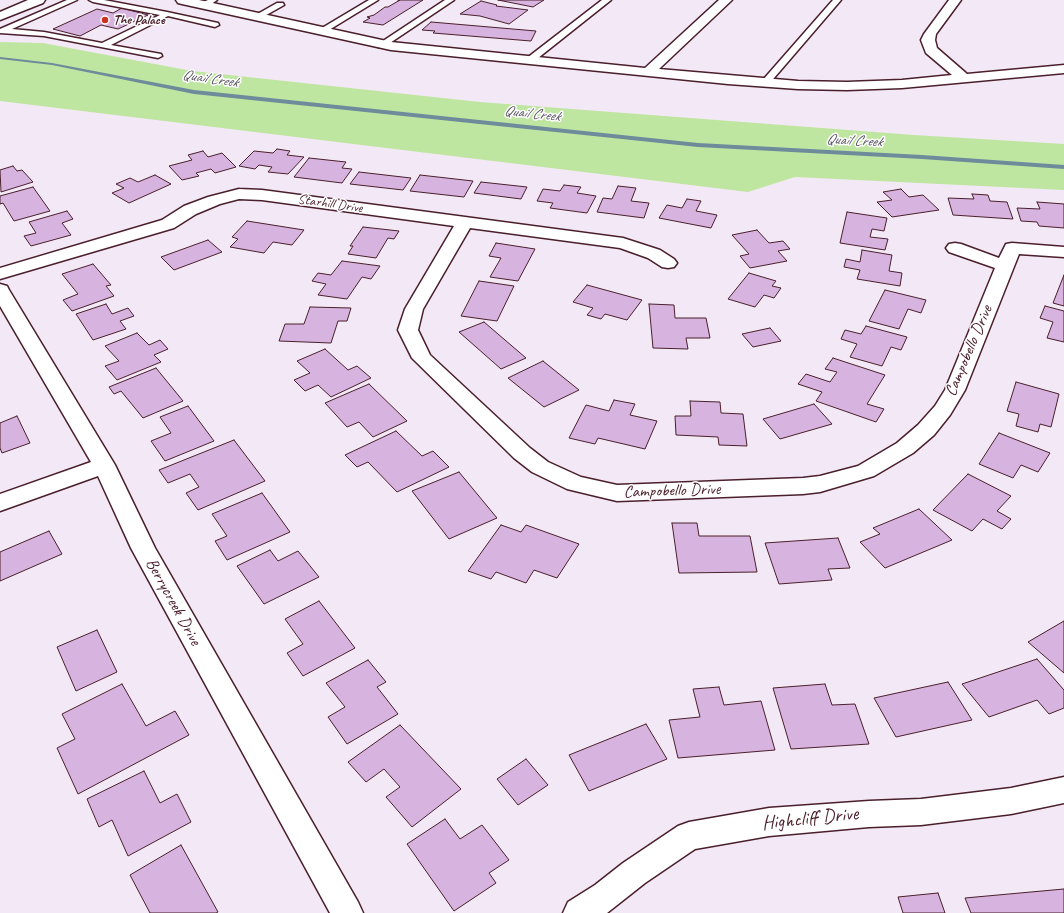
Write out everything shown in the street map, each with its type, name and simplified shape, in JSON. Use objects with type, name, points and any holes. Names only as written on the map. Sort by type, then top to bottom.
[{"type":"street","points":[[0,16],[39,0]]},
{"type":"street","points":[[182,0],[209,2],[258,16],[381,45],[764,83],[847,86],[902,84],[1064,69]]},
{"type":"street","points":[[648,72],[726,0]]},
{"type":"street","points":[[955,0],[930,34],[928,40],[931,50],[965,79]]},
{"type":"street","name":"Starhill Drive","points":[[0,274],[168,224],[190,210],[214,200],[239,194],[262,195],[623,243],[654,254],[668,263]]},
{"type":"street","name":"Campobello Drive","points":[[465,222],[414,309],[408,330],[422,358],[522,453],[540,468],[575,484],[617,493],[802,486],[820,484],[866,471],[905,448],[926,430],[943,410],[955,390],[1012,248],[1064,252]]},
{"type":"street","points":[[955,248],[1005,266]]},
{"type":"street","name":"Berrycreek Drive","points":[[0,290],[104,465],[144,548],[348,913]]},
{"type":"street","points":[[0,503],[104,465]]},
{"type":"street","name":"Highcliff Drive","points":[[579,913],[606,896],[634,873],[689,836],[769,822],[869,814],[921,812],[1011,801],[1064,790]]},
{"type":"lane","points":[[2,31],[73,0]]},
{"type":"lane","points":[[70,9],[77,0]]},
{"type":"lane","points":[[93,0],[167,14],[215,26]]},
{"type":"lane","points":[[321,31],[374,0]]},
{"type":"lane","points":[[381,45],[450,0]]},
{"type":"lane","points":[[530,60],[607,0]]},
{"type":"lane","points":[[764,83],[837,0]]},
{"type":"lane","points":[[258,16],[280,4]]},
{"type":"lane","points":[[104,45],[167,14]]},
{"type":"lane","points":[[2,31],[57,15]]},
{"type":"lane","points":[[2,31],[44,34],[158,56]]},
{"type":"green space","points":[[0,42],[43,43],[192,71],[480,102],[914,135],[1064,144],[1064,190],[795,177],[748,192],[0,101]]},
{"type":"building","points":[[400,0],[423,0],[383,25],[363,22],[370,18],[367,17],[374,15],[385,7],[388,7]]},
{"type":"building","points":[[498,0],[544,0],[533,7]]},
{"type":"building","points":[[481,1],[497,5],[496,6],[528,10],[509,24],[480,16],[460,14]]},
{"type":"building","name":"The Palace","points":[[122,8],[148,15],[118,29],[101,25],[80,36],[53,29],[97,9],[113,13]]},
{"type":"building","points":[[431,22],[536,31],[531,41],[433,33],[435,31],[422,30]]},
{"type":"building","points":[[277,149],[290,151],[287,155],[304,157],[288,174],[268,172],[272,167],[259,165],[255,169],[239,166],[254,151],[273,153]]},
{"type":"building","points":[[203,151],[208,157],[222,153],[236,167],[215,173],[211,169],[196,173],[199,176],[182,180],[169,166],[192,160],[188,155]]},
{"type":"building","points":[[309,158],[346,162],[342,168],[352,169],[342,183],[294,177]]},
{"type":"building","points":[[13,166],[17,171],[22,170],[33,182],[1,192],[0,170]]},
{"type":"building","points":[[359,172],[411,178],[403,190],[350,184]]},
{"type":"building","points":[[155,175],[171,184],[129,203],[112,193],[124,188],[116,184],[130,178],[138,182]]},
{"type":"building","points":[[420,175],[473,181],[464,197],[410,191]]},
{"type":"building","points":[[481,182],[527,187],[521,199],[474,193]]},
{"type":"building","points":[[564,185],[581,187],[577,193],[596,196],[587,213],[550,208],[553,203],[537,201],[543,189],[560,191]]},
{"type":"building","points":[[618,186],[636,188],[631,201],[649,203],[644,218],[597,212],[603,198],[612,199]]},
{"type":"building","points":[[33,187],[50,211],[14,221],[3,203],[0,204],[0,196]]},
{"type":"building","points":[[901,189],[909,197],[923,195],[939,210],[892,217],[877,202],[892,200],[883,192]]},
{"type":"building","points":[[972,194],[988,195],[990,201],[1007,202],[1013,219],[953,215],[948,198],[974,199]]},
{"type":"building","points":[[687,199],[701,201],[696,211],[717,215],[711,228],[659,218],[667,205],[682,208]]},
{"type":"building","points":[[1037,202],[1064,204],[1064,228],[1039,226],[1037,222],[1021,221],[1017,208],[1040,209]]},
{"type":"building","points":[[67,211],[73,219],[62,223],[71,235],[31,246],[24,236],[36,233],[29,222]]},
{"type":"building","points":[[847,212],[887,218],[884,231],[872,229],[870,237],[888,239],[885,250],[840,243]]},
{"type":"building","points":[[247,221],[304,230],[292,245],[273,242],[264,253],[230,247],[238,239],[232,237]]},
{"type":"building","points":[[363,227],[399,231],[394,239],[388,238],[376,258],[348,254],[353,246],[350,246]]},
{"type":"building","points":[[757,230],[769,243],[783,241],[790,249],[778,251],[787,261],[750,268],[740,256],[749,254],[732,235]]},
{"type":"building","points":[[208,240],[222,252],[174,270],[161,257]]},
{"type":"building","points":[[496,243],[535,249],[518,281],[490,277],[501,258],[489,256]]},
{"type":"building","points":[[862,250],[892,255],[889,271],[902,273],[900,286],[857,279],[860,270],[844,267],[846,259],[860,262]]},
{"type":"building","points":[[342,261],[380,266],[371,279],[362,277],[347,299],[318,295],[326,284],[312,281],[318,273],[331,275]]},
{"type":"building","points":[[93,264],[111,285],[106,286],[114,296],[72,311],[63,300],[78,294],[62,274]]},
{"type":"building","points":[[749,273],[776,281],[772,286],[781,288],[774,298],[764,295],[755,307],[728,299]]},
{"type":"building","points":[[1064,275],[1064,306],[1053,303]]},
{"type":"building","points":[[479,281],[514,286],[497,321],[461,316]]},
{"type":"building","points":[[587,285],[642,300],[627,320],[605,314],[601,319],[587,315],[593,308],[573,302]]},
{"type":"building","points":[[885,290],[926,300],[921,313],[908,309],[899,329],[869,321]]},
{"type":"building","points":[[106,304],[112,314],[128,308],[134,316],[120,321],[126,329],[93,340],[76,314]]},
{"type":"building","points":[[649,304],[674,305],[675,318],[706,318],[710,338],[686,338],[688,349],[653,348]]},
{"type":"building","points":[[1045,306],[1064,311],[1064,342],[1047,338],[1053,322],[1040,318]]},
{"type":"building","points":[[310,307],[351,308],[347,321],[338,321],[331,343],[279,341],[285,324],[304,324]]},
{"type":"building","points":[[484,322],[526,358],[501,369],[459,332]]},
{"type":"building","points":[[866,326],[907,337],[901,350],[891,347],[882,366],[850,357],[857,344],[841,339],[845,330],[861,334]]},
{"type":"building","points":[[770,328],[781,341],[753,347],[742,334]]},
{"type":"building","points":[[137,333],[149,345],[160,340],[168,349],[154,355],[161,362],[117,380],[105,366],[119,361],[105,346]]},
{"type":"building","points":[[325,349],[348,370],[357,366],[371,378],[331,397],[318,385],[305,391],[294,380],[310,373],[297,361]]},
{"type":"building","points":[[833,358],[885,375],[867,404],[884,409],[876,422],[816,401],[822,392],[798,384],[806,374],[830,382],[837,372],[825,369]]},
{"type":"building","points":[[543,361],[579,390],[544,407],[508,378]]},
{"type":"building","points":[[156,368],[183,401],[143,418],[121,391],[114,394],[109,387]]},
{"type":"building","points":[[1016,382],[1059,394],[1051,427],[1040,424],[1038,432],[1016,426],[1019,414],[1007,411]]},
{"type":"building","points":[[369,384],[407,421],[373,437],[359,422],[347,427],[325,403]]},
{"type":"building","points":[[614,400],[635,404],[630,415],[657,421],[645,449],[598,438],[595,444],[569,438],[586,405],[609,411]]},
{"type":"building","points":[[690,401],[720,402],[721,413],[743,414],[747,446],[719,445],[718,437],[676,435],[675,416],[691,416]]},
{"type":"building","points":[[814,404],[832,424],[780,439],[763,419]]},
{"type":"building","points":[[188,406],[214,441],[165,461],[151,441],[171,433],[160,417]]},
{"type":"building","points":[[17,416],[30,443],[2,453],[0,448],[0,423]]},
{"type":"building","points":[[396,431],[422,456],[433,451],[449,467],[397,492],[368,462],[357,467],[345,455]]},
{"type":"building","points":[[999,433],[1050,453],[1038,472],[1021,465],[1013,478],[979,464]]},
{"type":"building","points":[[234,440],[265,481],[198,510],[186,493],[199,487],[190,474],[168,483],[159,470]]},
{"type":"building","points":[[459,472],[497,518],[449,539],[412,491]]},
{"type":"building","points":[[968,474],[1011,496],[997,511],[1011,519],[1002,529],[983,519],[972,531],[933,510]]},
{"type":"building","points":[[262,493],[290,532],[227,560],[215,541],[227,536],[212,514]]},
{"type":"building","points":[[919,509],[952,540],[885,568],[860,542],[880,534],[873,528]]},
{"type":"building","points":[[672,523],[697,523],[699,536],[750,536],[757,572],[679,573]]},
{"type":"building","points":[[501,525],[521,532],[526,525],[579,544],[557,578],[534,570],[526,583],[496,572],[491,579],[468,571]]},
{"type":"building","points":[[49,531],[62,554],[0,581],[0,552]]},
{"type":"building","points":[[838,538],[850,568],[828,569],[832,580],[779,584],[765,543]]},
{"type":"building","points":[[270,550],[278,561],[298,551],[319,577],[264,604],[237,566]]},
{"type":"building","points":[[319,601],[355,648],[303,676],[287,653],[303,644],[285,619]]},
{"type":"building","points":[[1064,621],[1064,673],[1028,642]]},
{"type":"building","points":[[97,630],[117,672],[76,691],[57,647]]},
{"type":"building","points":[[1037,659],[1064,690],[1064,708],[1049,714],[1037,700],[989,717],[962,684]]},
{"type":"building","points":[[368,660],[386,682],[377,687],[398,714],[347,744],[328,717],[345,707],[326,683]]},
{"type":"building","points":[[948,682],[972,720],[896,737],[874,698]]},
{"type":"building","points":[[122,684],[146,726],[175,711],[189,735],[78,794],[57,748],[75,739],[62,714]]},
{"type":"building","points":[[825,684],[832,705],[855,704],[869,744],[791,749],[773,688]]},
{"type":"building","points":[[719,687],[724,705],[761,701],[775,750],[678,758],[669,720],[700,717],[693,689]]},
{"type":"building","points":[[646,724],[667,759],[589,791],[569,755]]},
{"type":"building","points":[[400,725],[461,789],[412,827],[386,797],[400,787],[384,769],[366,782],[348,762]]},
{"type":"building","points":[[526,759],[548,785],[518,805],[497,779]]},
{"type":"building","points":[[144,771],[160,803],[177,794],[191,822],[128,856],[112,820],[99,827],[87,799]]},
{"type":"building","points":[[445,819],[460,839],[482,825],[509,860],[489,873],[496,883],[454,911],[407,844]]},
{"type":"building","points":[[181,845],[218,912],[150,913],[130,875]]},
{"type":"building","points":[[1064,889],[1064,913],[971,913],[965,898]]},
{"type":"building","points":[[938,893],[945,913],[903,913],[898,897]]},
{"type":"waterway","name":"Quail Creek","points":[[0,58],[52,64],[194,92],[698,145],[922,157],[1064,167]]},
{"type":"place","name":"The Palace","points":[[105,20]]}]
